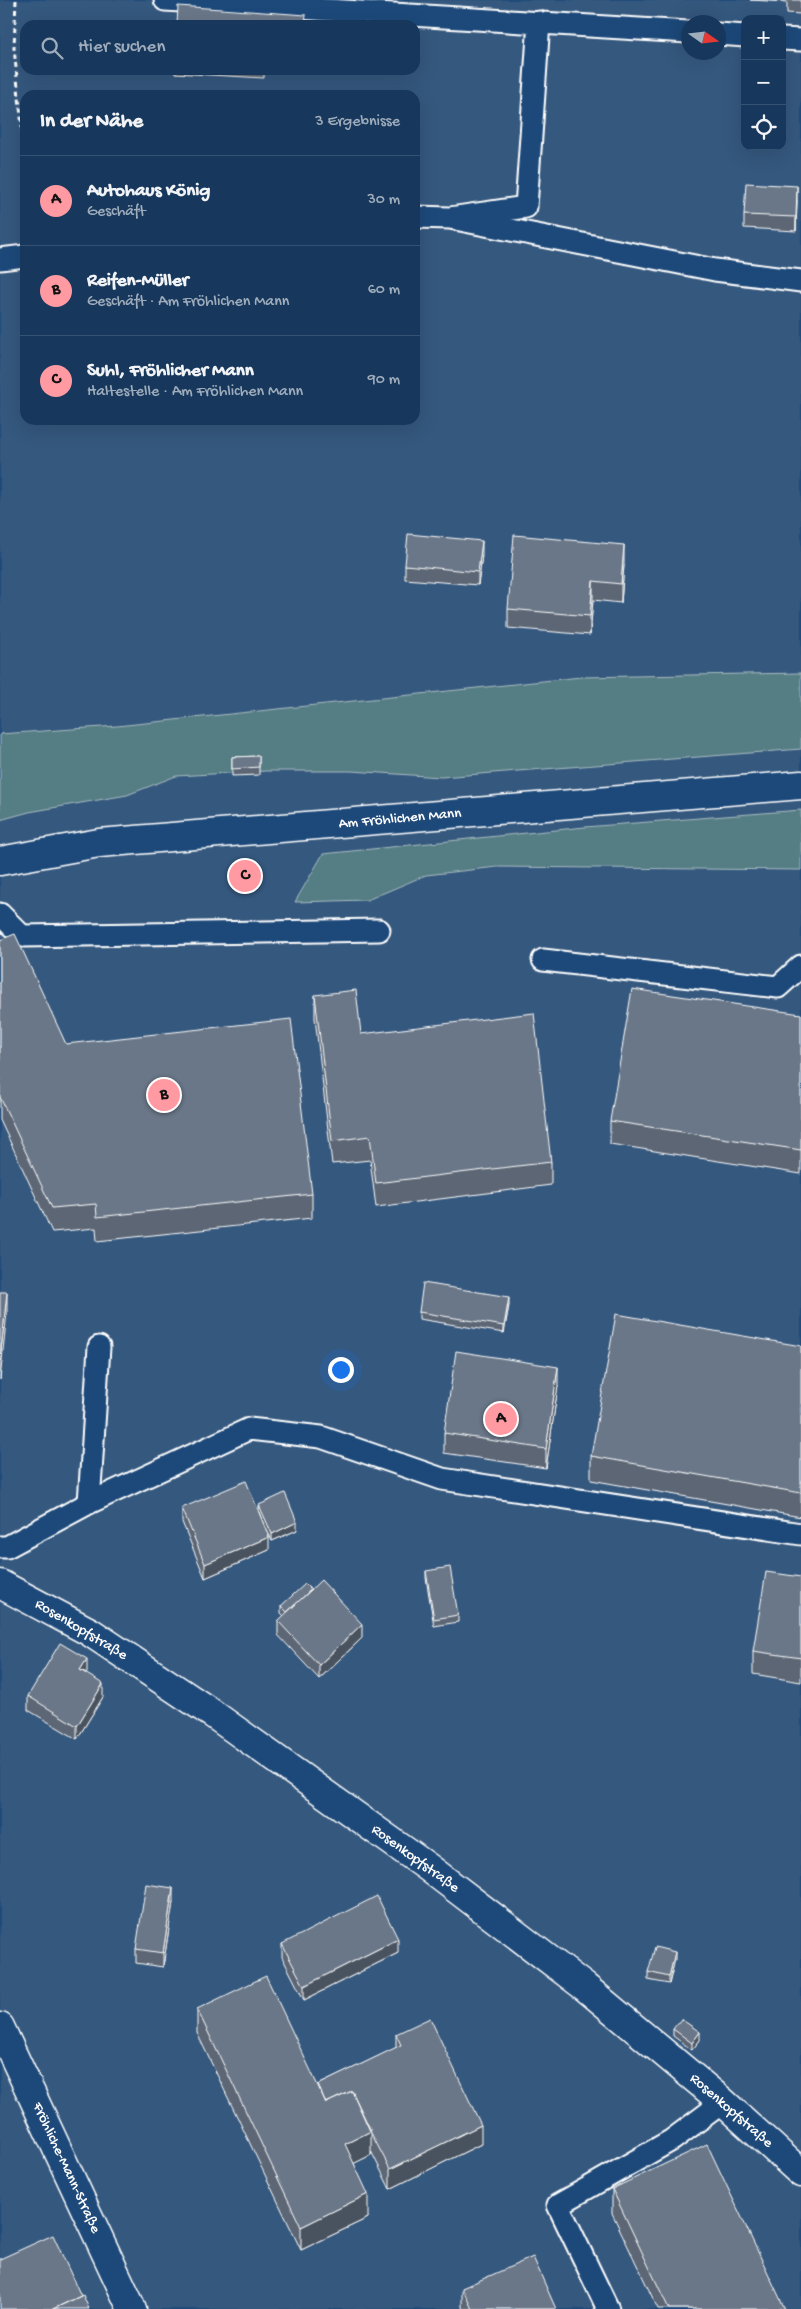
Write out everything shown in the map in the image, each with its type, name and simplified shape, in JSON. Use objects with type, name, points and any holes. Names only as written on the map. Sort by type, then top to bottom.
[{"type":"street","name":"Am Fröhlichen Mann","points":[[0,861],[99,843],[801,785]]},
{"type":"street","name":"Rosenkopfstraße","points":[[0,1584],[90,1632],[213,1714],[429,1868],[585,1987],[723,2102],[801,2173]]},
{"type":"street","name":"Fröhliche-Mann-Straße","points":[[0,2027],[132,2309]]},
{"type":"lane","points":[[165,0],[681,32]]},
{"type":"lane","points":[[450,218],[526,207],[539,22]]},
{"type":"lane","points":[[726,35],[741,36]]},
{"type":"lane","points":[[786,39],[801,40]]},
{"type":"lane","points":[[420,217],[450,218],[715,270],[801,282]]},
{"type":"lane","points":[[0,260],[20,257]]},
{"type":"lane","points":[[0,914],[22,936],[379,930]]},
{"type":"lane","points":[[543,960],[778,987],[801,966]]},
{"type":"lane","points":[[89,1502],[99,1346]]},
{"type":"lane","points":[[0,1548],[7,1547],[89,1502],[249,1429],[321,1437],[442,1478],[801,1534]]},
{"type":"lane","points":[[608,2309],[558,2205],[672,2140],[723,2102]]},
{"type":"path","points":[[16,0],[14,48],[20,107]]},
{"type":"shaded area","points":[[0,0],[801,0],[801,2309],[0,2309]]},
{"type":"green space","points":[[801,673],[801,749],[441,777],[351,771],[266,771],[176,776],[127,795],[29,812],[0,820],[0,734],[117,726],[581,677]]},
{"type":"green space","points":[[801,810],[801,870],[497,867],[426,875],[367,900],[295,902],[323,854],[585,827]]},
{"type":"building","points":[[178,6],[306,15],[306,20],[177,20]]},
{"type":"building","points":[[746,183],[797,186],[796,217],[744,215]]},
{"type":"building","points":[[408,534],[482,541],[478,572],[405,565]]},
{"type":"building","points":[[514,535],[624,545],[621,584],[593,581],[590,616],[508,609]]},
{"type":"building","points":[[259,756],[259,767],[232,769],[232,757]]},
{"type":"building","points":[[15,934],[66,1044],[291,1019],[312,1194],[97,1217],[96,1204],[52,1208],[0,1097],[0,940]]},
{"type":"building","points":[[632,989],[801,1014],[801,1150],[610,1121]]},
{"type":"building","points":[[356,990],[361,1034],[534,1013],[551,1162],[376,1183],[370,1136],[332,1141],[315,995]]},
{"type":"building","points":[[423,1283],[509,1297],[504,1326],[419,1312]]},
{"type":"building","points":[[0,1292],[7,1292],[0,1361]]},
{"type":"building","points":[[616,1314],[801,1346],[801,1493],[591,1456]]},
{"type":"building","points":[[456,1351],[558,1367],[546,1449],[444,1433]]},
{"type":"building","points":[[246,1481],[269,1537],[205,1564],[182,1508]]},
{"type":"building","points":[[285,1493],[297,1522],[272,1534],[259,1505]]},
{"type":"building","points":[[450,1567],[458,1615],[434,1619],[426,1571]]},
{"type":"building","points":[[766,1572],[801,1577],[801,1658],[753,1651]]},
{"type":"building","points":[[321,1580],[362,1624],[319,1665],[278,1621]]},
{"type":"building","points":[[305,1584],[311,1590],[287,1612],[281,1606]]},
{"type":"building","points":[[60,1643],[87,1659],[80,1670],[103,1684],[77,1726],[28,1696]]},
{"type":"building","points":[[146,1884],[173,1888],[163,1953],[136,1949]]},
{"type":"building","points":[[377,1896],[398,1939],[304,1986],[282,1944]]},
{"type":"building","points":[[655,1947],[675,1952],[669,1977],[648,1972]]},
{"type":"building","points":[[266,1976],[326,2103],[352,2091],[371,2131],[345,2144],[368,2194],[301,2227],[197,2009]]},
{"type":"building","points":[[430,2018],[481,2125],[390,2169],[352,2091],[326,2103],[318,2085],[401,2045],[396,2034]]},
{"type":"building","points":[[681,2019],[700,2032],[692,2043],[673,2029]]},
{"type":"building","points":[[707,2144],[785,2309],[669,2309],[612,2189]]},
{"type":"building","points":[[53,2235],[81,2296],[53,2309],[0,2309],[0,2259]]},
{"type":"building","points":[[533,2257],[556,2309],[472,2309],[462,2288]]},
{"type":"building","points":[[83,2295],[89,2309],[53,2309]]},
{"type":"place","name":"Suhl, Fröhlicher Mann","points":[[245,876]]},
{"type":"place","name":"Reifen-Müller","points":[[164,1095]]},
{"type":"place","name":"Autohaus König","points":[[501,1419]]}]
